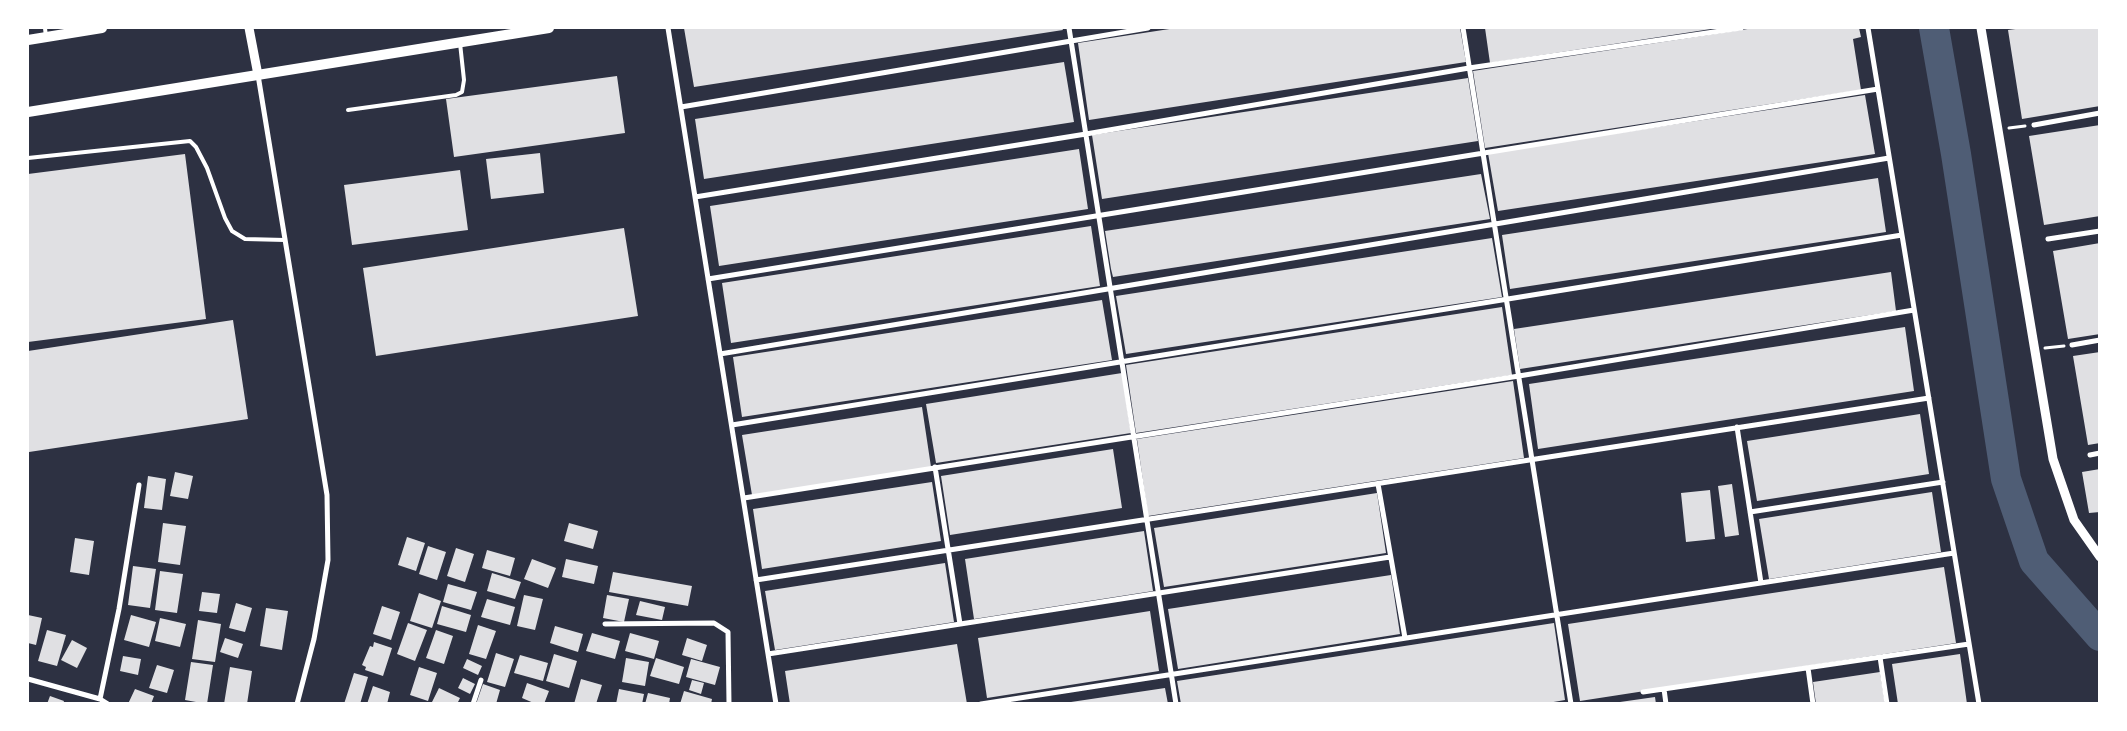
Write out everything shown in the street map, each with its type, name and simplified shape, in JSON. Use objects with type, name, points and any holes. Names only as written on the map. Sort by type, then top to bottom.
[{"type":"main road","points":[[28,40],[45,32],[102,28]]},
{"type":"main road","points":[[28,112],[548,28]]},
{"type":"street","points":[[249,28],[327,495],[328,560],[314,639],[297,704]]},
{"type":"street","points":[[668,28],[776,704]]},
{"type":"street","points":[[1069,28],[1176,704]]},
{"type":"street","points":[[681,107],[1148,28]]},
{"type":"street","points":[[1463,28],[1571,703],[1564,704]]},
{"type":"street","points":[[695,197],[1086,134],[1469,68],[1741,28]]},
{"type":"street","points":[[1868,28],[1979,704]]},
{"type":"street","points":[[1981,28],[2053,459],[2074,520],[2100,557]]},
{"type":"street","points":[[708,279],[1878,89]]},
{"type":"street","points":[[2034,124],[2100,113]]},
{"type":"street","points":[[720,354],[1890,158]]},
{"type":"street","points":[[2048,239],[2100,231]]},
{"type":"street","points":[[732,425],[1902,235]]},
{"type":"street","points":[[744,498],[1519,376],[1914,310]]},
{"type":"street","points":[[2072,345],[2100,340]]},
{"type":"street","points":[[756,580],[1929,398]]},
{"type":"street","points":[[1737,428],[1761,582]]},
{"type":"street","points":[[2090,455],[2100,453]]},
{"type":"street","points":[[935,468],[960,624]]},
{"type":"street","points":[[1750,512],[1943,482]]},
{"type":"street","points":[[1378,484],[1405,638]]},
{"type":"street","points":[[100,699],[119,609],[139,485]]},
{"type":"street","points":[[981,704],[1954,553]]},
{"type":"street","points":[[768,654],[1390,558]]},
{"type":"street","points":[[605,624],[714,623],[728,632],[729,704]]},
{"type":"street","points":[[1643,692],[1969,644]]},
{"type":"street","points":[[1880,657],[1887,704]]},
{"type":"street","points":[[1808,668],[1813,704]]},
{"type":"street","points":[[28,679],[100,699],[108,704]]},
{"type":"street","points":[[473,704],[481,680]]},
{"type":"street","points":[[1664,689],[1666,704]]},
{"type":"lane","points":[[348,110],[456,95],[462,92],[464,80],[460,42]]},
{"type":"lane","points":[[28,158],[190,141],[196,146],[207,168],[225,218],[232,231],[244,239],[285,240]]},
{"type":"path","points":[[1998,130],[2034,124]]},
{"type":"path","points":[[2035,350],[2072,345]]},
{"type":"building","points":[[684,28],[1062,28],[1063,30],[694,87]]},
{"type":"building","points":[[1176,28],[1460,28],[1466,62],[1089,120],[1078,43]]},
{"type":"building","points":[[1485,28],[1711,28],[1711,29],[1490,63]]},
{"type":"building","points":[[1754,28],[1859,28],[1861,37],[1853,39],[1861,90],[1485,148],[1473,71]]},
{"type":"building","points":[[2023,28],[2100,28],[2100,106],[2022,119],[2008,30]]},
{"type":"building","points":[[1064,62],[1074,122],[704,179],[695,119]]},
{"type":"building","points":[[617,76],[625,133],[454,157],[446,99]]},
{"type":"building","points":[[1468,78],[1478,141],[1102,199],[1092,135]]},
{"type":"building","points":[[1865,95],[1875,154],[1498,211],[1488,153]]},
{"type":"building","points":[[2100,125],[2100,216],[2044,225],[2029,136]]},
{"type":"building","points":[[1079,149],[1088,209],[719,266],[710,206]]},
{"type":"building","points":[[540,153],[544,193],[491,199],[486,159]]},
{"type":"building","points":[[185,154],[206,319],[28,342],[28,174]]},
{"type":"building","points":[[460,170],[468,230],[352,245],[344,185]]},
{"type":"building","points":[[1481,174],[1490,219],[1113,277],[1105,231]]},
{"type":"building","points":[[1878,178],[1886,232],[1510,289],[1502,235]]},
{"type":"building","points":[[1091,226],[1100,286],[731,343],[722,283]]},
{"type":"building","points":[[624,228],[638,316],[376,356],[363,268]]},
{"type":"building","points":[[1492,238],[1502,297],[1126,354],[1116,296]]},
{"type":"building","points":[[2100,243],[2100,334],[2068,339],[2053,251]]},
{"type":"building","points":[[1891,272],[1896,311],[1520,369],[1514,329]]},
{"type":"building","points":[[1102,300],[1112,360],[742,417],[733,357]]},
{"type":"building","points":[[1502,307],[1512,375],[1136,433],[1126,365]]},
{"type":"building","points":[[233,320],[248,419],[29,452],[28,351]]},
{"type":"building","points":[[1905,327],[1914,391],[1538,449],[1529,384]]},
{"type":"building","points":[[2100,352],[2100,443],[2088,445],[2073,356]]},
{"type":"building","points":[[1122,373],[1131,433],[936,463],[926,404]]},
{"type":"building","points":[[1513,381],[1524,458],[1148,516],[1137,439]]},
{"type":"building","points":[[922,407],[931,467],[752,495],[742,435]]},
{"type":"building","points":[[1920,414],[1929,474],[1757,501],[1747,441]]},
{"type":"building","points":[[1113,449],[1122,508],[950,535],[941,476]]},
{"type":"building","points":[[2100,469],[2100,512],[2089,513],[2082,472]]},
{"type":"building","points":[[175,472],[193,476],[188,499],[170,496]]},
{"type":"building","points":[[148,476],[166,479],[162,510],[144,508]]},
{"type":"building","points":[[932,482],[941,541],[762,569],[753,509]]},
{"type":"building","points":[[1732,484],[1739,535],[1725,537],[1718,486]]},
{"type":"building","points":[[1710,490],[1715,539],[1686,542],[1681,493]]},
{"type":"building","points":[[1932,492],[1941,552],[1769,579],[1759,519]]},
{"type":"building","points":[[1377,493],[1386,553],[1164,587],[1154,528]]},
{"type":"building","points":[[163,523],[186,526],[180,565],[158,562]]},
{"type":"building","points":[[569,523],[598,531],[593,549],[564,541]]},
{"type":"building","points":[[1144,531],[1153,591],[974,619],[965,559]]},
{"type":"building","points":[[407,537],[425,543],[416,571],[398,565]]},
{"type":"building","points":[[75,538],[94,541],[89,575],[70,572]]},
{"type":"building","points":[[428,546],[446,552],[437,580],[419,574]]},
{"type":"building","points":[[456,548],[474,554],[465,582],[447,576]]},
{"type":"building","points":[[487,550],[515,558],[510,576],[482,568]]},
{"type":"building","points":[[532,559],[556,568],[548,588],[524,579]]},
{"type":"building","points":[[566,559],[598,566],[594,584],[562,577]]},
{"type":"building","points":[[945,563],[954,622],[775,650],[765,591]]},
{"type":"building","points":[[133,566],[156,569],[150,608],[128,605]]},
{"type":"building","points":[[1944,567],[1956,643],[1580,701],[1568,624]]},
{"type":"building","points":[[160,571],[183,574],[177,613],[155,610]]},
{"type":"building","points":[[613,572],[692,586],[688,606],[609,592]]},
{"type":"building","points":[[492,573],[521,582],[515,599],[487,591]]},
{"type":"building","points":[[1391,575],[1400,634],[1178,669],[1168,609]]},
{"type":"building","points":[[448,584],[477,592],[471,610],[443,602]]},
{"type":"building","points":[[202,592],[220,594],[217,613],[199,611]]},
{"type":"building","points":[[419,593],[441,601],[432,628],[410,621]]},
{"type":"building","points":[[524,595],[543,599],[535,630],[517,626]]},
{"type":"building","points":[[607,595],[629,599],[624,622],[603,618]]},
{"type":"building","points":[[487,599],[515,607],[510,625],[481,617]]},
{"type":"building","points":[[640,601],[665,607],[662,620],[636,615]]},
{"type":"building","points":[[236,603],[252,608],[245,632],[229,628]]},
{"type":"building","points":[[382,606],[400,612],[391,640],[373,634]]},
{"type":"building","points":[[442,606],[471,615],[466,632],[437,624]]},
{"type":"building","points":[[266,608],[288,611],[282,650],[260,646]]},
{"type":"building","points":[[1150,611],[1159,671],[987,698],[978,638]]},
{"type":"building","points":[[28,615],[42,618],[36,645],[28,643]]},
{"type":"building","points":[[131,615],[156,622],[149,647],[124,640]]},
{"type":"building","points":[[160,618],[186,624],[180,647],[155,641]]},
{"type":"building","points":[[198,620],[221,624],[215,662],[192,659]]},
{"type":"building","points":[[408,623],[427,630],[415,661],[397,654]]},
{"type":"building","points":[[1554,623],[1565,700],[1542,704],[1181,704],[1177,681]]},
{"type":"building","points":[[478,625],[496,631],[486,659],[469,654]]},
{"type":"building","points":[[555,626],[583,634],[578,652],[550,643]]},
{"type":"building","points":[[47,630],[66,635],[57,666],[38,661]]},
{"type":"building","points":[[436,630],[453,636],[444,664],[426,658]]},
{"type":"building","points":[[592,633],[620,641],[615,659],[586,651]]},
{"type":"building","points":[[630,633],[659,641],[654,659],[625,651]]},
{"type":"building","points":[[225,638],[243,644],[238,658],[220,652]]},
{"type":"building","points":[[687,638],[707,645],[702,661],[682,655]]},
{"type":"building","points":[[72,640],[87,648],[77,668],[61,660]]},
{"type":"building","points":[[374,642],[392,648],[383,676],[365,670],[366,667],[362,665],[370,646],[373,647]]},
{"type":"building","points":[[957,644],[967,704],[790,704],[785,671]]},
{"type":"building","points":[[496,653],[514,659],[505,687],[487,682]]},
{"type":"building","points":[[554,654],[577,661],[569,688],[546,681]]},
{"type":"building","points":[[1960,654],[1967,704],[1898,704],[1892,664]]},
{"type":"building","points":[[520,655],[548,663],[543,681],[514,673]]},
{"type":"building","points":[[123,656],[141,659],[138,675],[120,671]]},
{"type":"building","points":[[626,658],[649,662],[645,686],[622,682]]},
{"type":"building","points":[[656,658],[684,667],[679,684],[650,676]]},
{"type":"building","points":[[467,659],[482,666],[478,675],[463,668]]},
{"type":"building","points":[[691,659],[720,667],[715,685],[686,677]]},
{"type":"building","points":[[191,662],[213,665],[207,704],[185,700]]},
{"type":"building","points":[[157,665],[174,670],[167,693],[149,688]]},
{"type":"building","points":[[230,667],[252,671],[247,704],[224,704]]},
{"type":"building","points":[[419,667],[437,673],[428,701],[410,695]]},
{"type":"building","points":[[1880,672],[1885,704],[1816,704],[1813,682]]},
{"type":"building","points":[[354,673],[368,677],[360,704],[344,704]]},
{"type":"building","points":[[463,678],[475,684],[470,694],[458,688]]},
{"type":"building","points":[[581,679],[602,685],[596,704],[574,704]]},
{"type":"building","points":[[692,680],[704,683],[701,694],[689,690]]},
{"type":"building","points":[[527,683],[549,691],[544,704],[536,704],[522,698]]},
{"type":"building","points":[[483,684],[500,690],[496,704],[476,704]]},
{"type":"building","points":[[373,686],[390,692],[387,704],[367,704]]},
{"type":"building","points":[[439,688],[460,698],[457,704],[432,702]]},
{"type":"building","points":[[1165,688],[1168,704],[1071,704],[1071,702]]},
{"type":"building","points":[[135,689],[154,696],[151,704],[128,704]]},
{"type":"building","points":[[619,689],[644,694],[642,704],[616,704]]},
{"type":"building","points":[[684,691],[712,699],[711,704],[680,704]]},
{"type":"building","points":[[648,693],[670,698],[669,704],[645,704]]},
{"type":"building","points":[[50,696],[64,701],[63,704],[47,704]]},
{"type":"building","points":[[1655,697],[1656,704],[1620,704],[1620,702]]},
{"type":"waterway","points":[[1934,28],[1956,154],[2006,479],[2034,561],[2100,636]]}]
